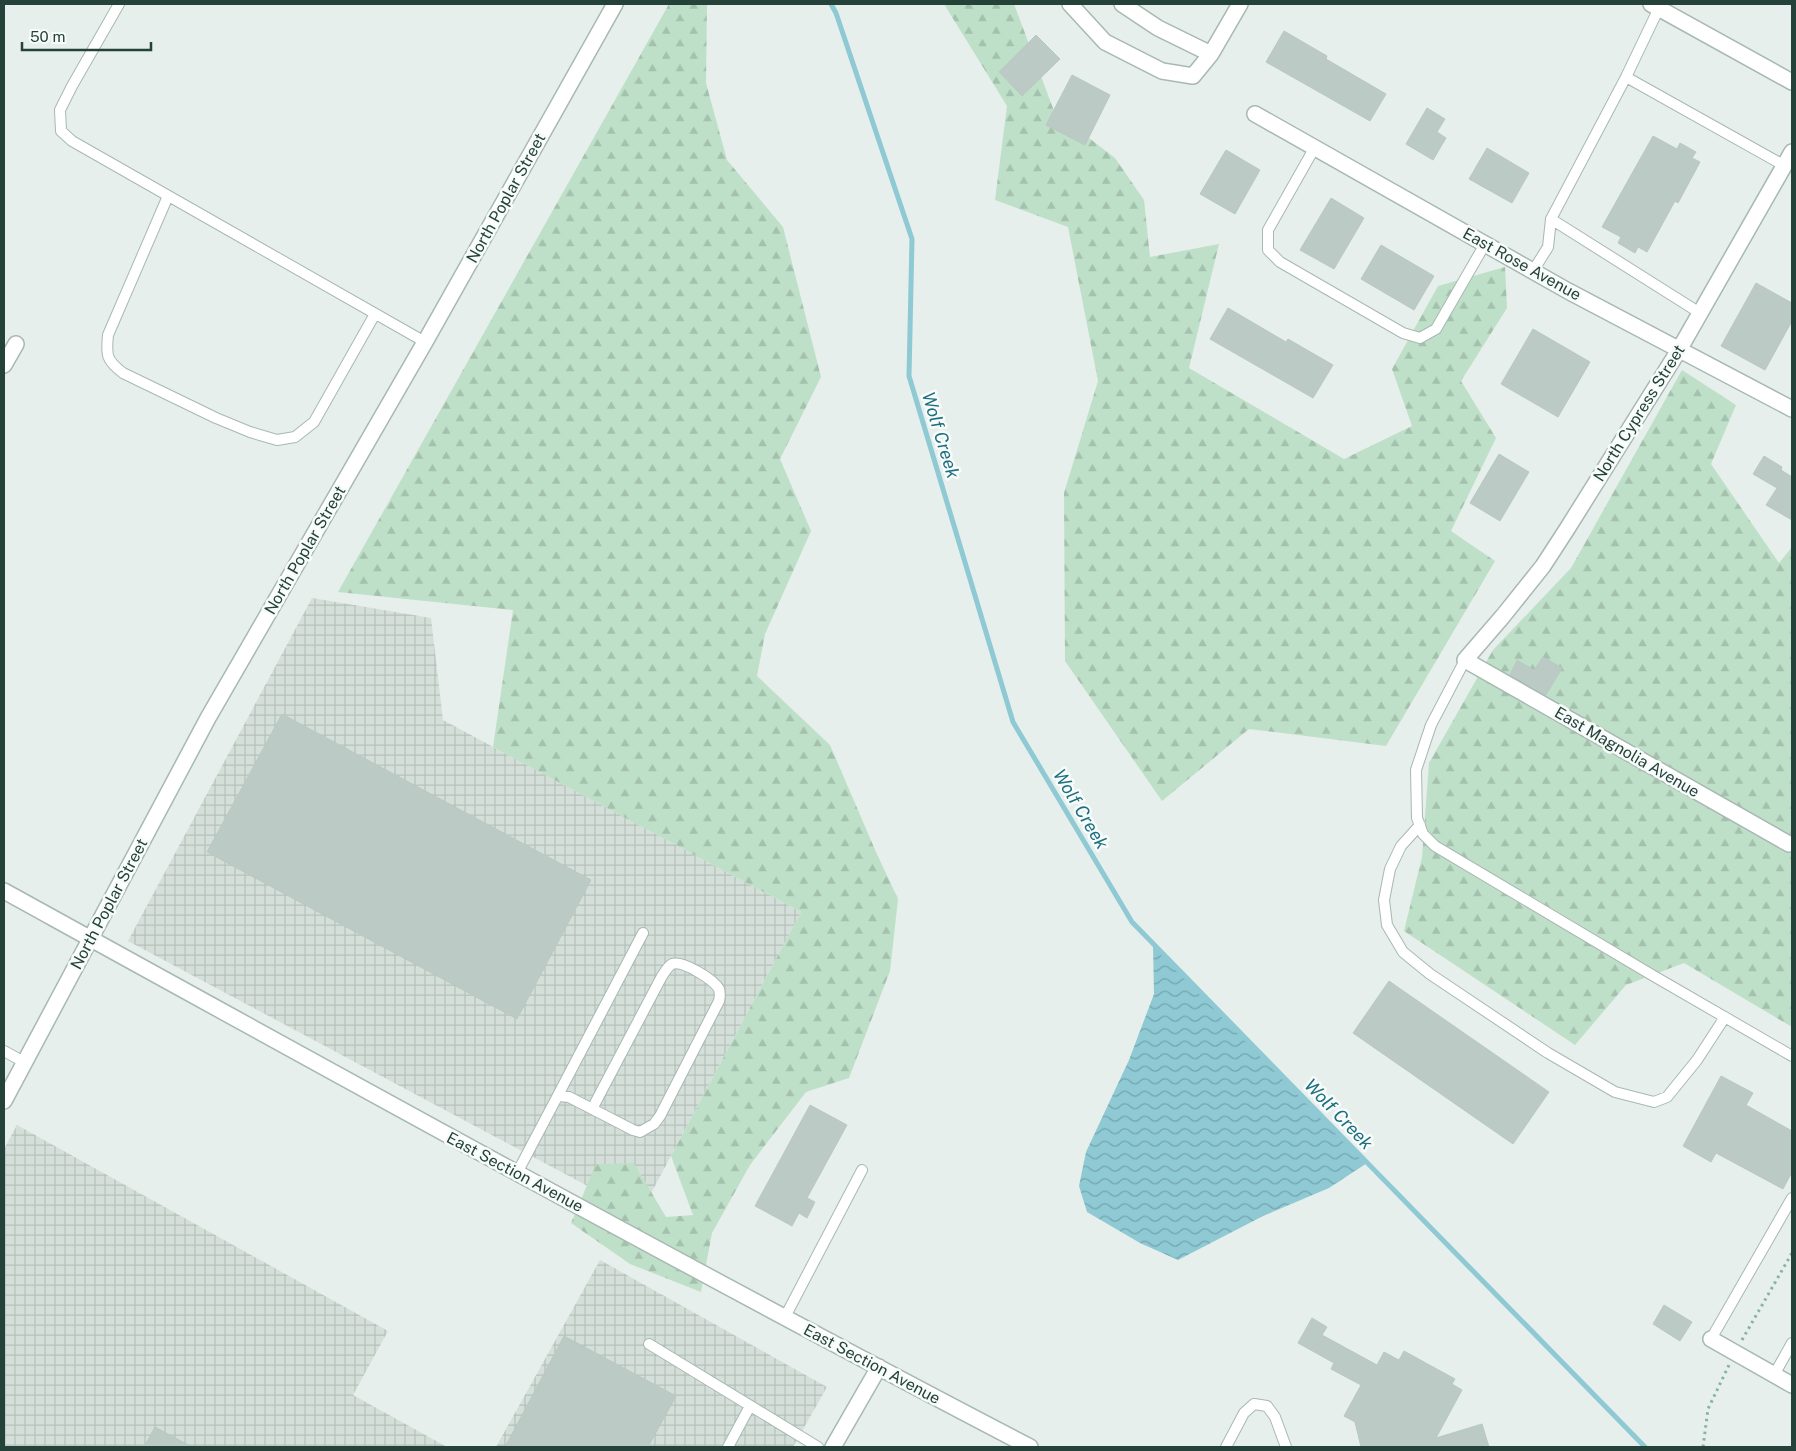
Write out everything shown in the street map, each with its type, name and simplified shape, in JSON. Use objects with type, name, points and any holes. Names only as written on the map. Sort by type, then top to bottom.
[{"type":"street","name":"North Poplar Street","points":[[4,1101],[208,718],[426,342],[615,4]]},
{"type":"street","points":[[1070,4],[1105,42],[1162,71],[1193,76],[1211,54],[1240,4]]},
{"type":"street","points":[[1122,4],[1158,28],[1211,54]]},
{"type":"street","points":[[1655,6],[1792,82]]},
{"type":"street","name":"East Rose Avenue","points":[[1255,114],[1533,271],[1792,409]]},
{"type":"street","name":"North Cypress Street","points":[[1465,660],[1543,566],[1679,350],[1792,152]]},
{"type":"street","points":[[4,365],[16,344]]},
{"type":"street","name":"East Magnolia Avenue","points":[[1465,660],[1789,844]]},
{"type":"street","name":"East Section Avenue","points":[[4,891],[517,1173],[920,1390],[1030,1447]]},
{"type":"street","points":[[1711,1339],[1792,1385]]},
{"type":"street","points":[[833,1447],[880,1367]]},
{"type":"lane","points":[[119,4],[60,110],[61,131],[72,141],[426,342]]},
{"type":"lane","points":[[1533,271],[1548,247],[1551,219],[1626,78],[1655,6]]},
{"type":"lane","points":[[1626,78],[1785,166]]},
{"type":"lane","points":[[1315,147],[1268,230],[1268,250],[1280,262],[1403,333],[1420,338],[1436,329],[1485,244]]},
{"type":"lane","points":[[168,196],[108,335],[106,353],[111,364],[123,373],[216,418],[250,432],[277,440],[295,437],[314,422],[375,314]]},
{"type":"lane","points":[[1551,219],[1700,313]]},
{"type":"lane","points":[[1465,660],[1431,725],[1416,770],[1418,818],[1423,834],[1435,846],[1792,1056]]},
{"type":"lane","points":[[1420,826],[1401,846],[1390,869],[1384,900],[1388,925],[1403,952],[1430,974],[1548,1053],[1615,1092],[1654,1102],[1668,1097],[1698,1060],[1725,1018]]},
{"type":"lane","points":[[517,1173],[643,933]]},
{"type":"lane","points":[[556,1099],[564,1095],[592,1109],[640,1132],[654,1124],[660,1116],[719,1001],[718,989],[712,981],[682,964],[672,964],[667,969],[592,1109]]},
{"type":"lane","points":[[4,1051],[24,1062]]},
{"type":"lane","points":[[785,1317],[862,1170]]},
{"type":"lane","points":[[1711,1339],[1792,1198]]},
{"type":"lane","points":[[1774,1375],[1792,1343]]},
{"type":"lane","points":[[649,1344],[818,1447]]},
{"type":"lane","points":[[1226,1447],[1244,1413],[1254,1404],[1267,1406],[1275,1417],[1286,1447]]},
{"type":"lane","points":[[728,1447],[750,1406]]},
{"type":"shaded area","points":[[312,598],[431,618],[443,720],[801,912],[640,1214],[128,941]]},
{"type":"shaded area","points":[[17,1125],[388,1331],[353,1395],[447,1447],[4,1447],[4,1149]]},
{"type":"shaded area","points":[[600,1260],[827,1387],[793,1447],[496,1447]]},
{"type":"green space","points":[[669,4],[707,4],[706,83],[727,160],[783,227],[821,377],[780,459],[811,531],[765,634],[757,676],[830,745],[898,899],[890,971],[849,1078],[806,1092],[750,1165],[712,1233],[701,1292],[630,1264],[571,1223],[596,1164],[634,1163],[666,1217],[693,1215],[671,1156],[801,912],[493,747],[513,610],[338,592]]},
{"type":"green space","points":[[944,4],[1014,4],[1054,111],[1115,158],[1144,200],[1150,257],[1219,244],[1189,368],[1344,459],[1412,426],[1392,369],[1438,286],[1505,267],[1507,308],[1461,381],[1496,438],[1451,531],[1495,561],[1386,746],[1249,729],[1162,801],[1065,661],[1064,493],[1098,381],[1068,227],[995,200],[1007,106]]},
{"type":"green space","points":[[1682,370],[1736,405],[1711,464],[1779,563],[1792,547],[1792,1027],[1684,963],[1626,985],[1575,1045],[1404,931],[1422,857],[1429,763],[1493,650],[1571,568]]},
{"type":"water","points":[[1153,944],[1367,1163],[1329,1188],[1263,1216],[1178,1260],[1140,1243],[1087,1212],[1079,1186],[1086,1152],[1129,1060],[1154,994]]},
{"type":"building","points":[[1284,31],[1327,56],[1326,59],[1386,94],[1370,121],[1266,62]]},
{"type":"building","points":[[1036,35],[1060,59],[1022,96],[999,72]]},
{"type":"building","points":[[1072,75],[1110,95],[1085,145],[1046,125]]},
{"type":"building","points":[[1427,108],[1445,119],[1437,132],[1446,138],[1433,160],[1406,144]]},
{"type":"building","points":[[1653,136],[1677,149],[1680,143],[1696,152],[1692,158],[1700,162],[1678,203],[1675,201],[1647,252],[1638,247],[1635,253],[1618,243],[1621,237],[1602,227]]},
{"type":"building","points":[[1487,148],[1529,173],[1512,203],[1469,179]]},
{"type":"building","points":[[1226,150],[1260,170],[1235,214],[1200,194]]},
{"type":"building","points":[[1331,198],[1364,218],[1334,269],[1300,250]]},
{"type":"building","points":[[1381,245],[1434,276],[1414,310],[1361,279]]},
{"type":"building","points":[[1756,283],[1792,303],[1792,321],[1765,370],[1721,346]]},
{"type":"building","points":[[1228,308],[1286,342],[1288,339],[1333,365],[1313,398],[1210,339]]},
{"type":"building","points":[[1533,329],[1590,362],[1558,417],[1501,384]]},
{"type":"building","points":[[1499,454],[1529,472],[1500,521],[1470,503]]},
{"type":"building","points":[[1764,456],[1782,467],[1781,470],[1792,477],[1792,520],[1766,505],[1777,488],[1753,474]]},
{"type":"building","points":[[1543,657],[1562,668],[1546,695],[1510,675],[1517,660],[1534,670]]},
{"type":"building","points":[[282,714],[591,880],[517,1019],[207,852]]},
{"type":"building","points":[[1389,981],[1549,1092],[1513,1144],[1353,1033]]},
{"type":"building","points":[[1721,1076],[1753,1093],[1746,1105],[1792,1131],[1792,1172],[1783,1189],[1716,1153],[1711,1162],[1683,1146]]},
{"type":"building","points":[[810,1105],[847,1125],[807,1198],[815,1202],[807,1218],[799,1213],[792,1226],[755,1206]]},
{"type":"building","points":[[1664,1305],[1692,1322],[1680,1341],[1653,1324]]},
{"type":"building","points":[[1312,1318],[1327,1327],[1322,1335],[1377,1365],[1384,1352],[1399,1360],[1404,1351],[1455,1379],[1452,1384],[1462,1390],[1436,1438],[1482,1424],[1489,1447],[1361,1447],[1355,1422],[1344,1416],[1361,1385],[1331,1369],[1334,1363],[1298,1343]]},
{"type":"building","points":[[564,1336],[676,1396],[648,1447],[505,1447]]},
{"type":"building","points":[[155,1427],[192,1447],[144,1447]]},
{"type":"waterway","name":"Wolf Creek","points":[[831,4],[836,13],[912,239],[909,376],[1013,722],[1132,922],[1645,1447]]}]
